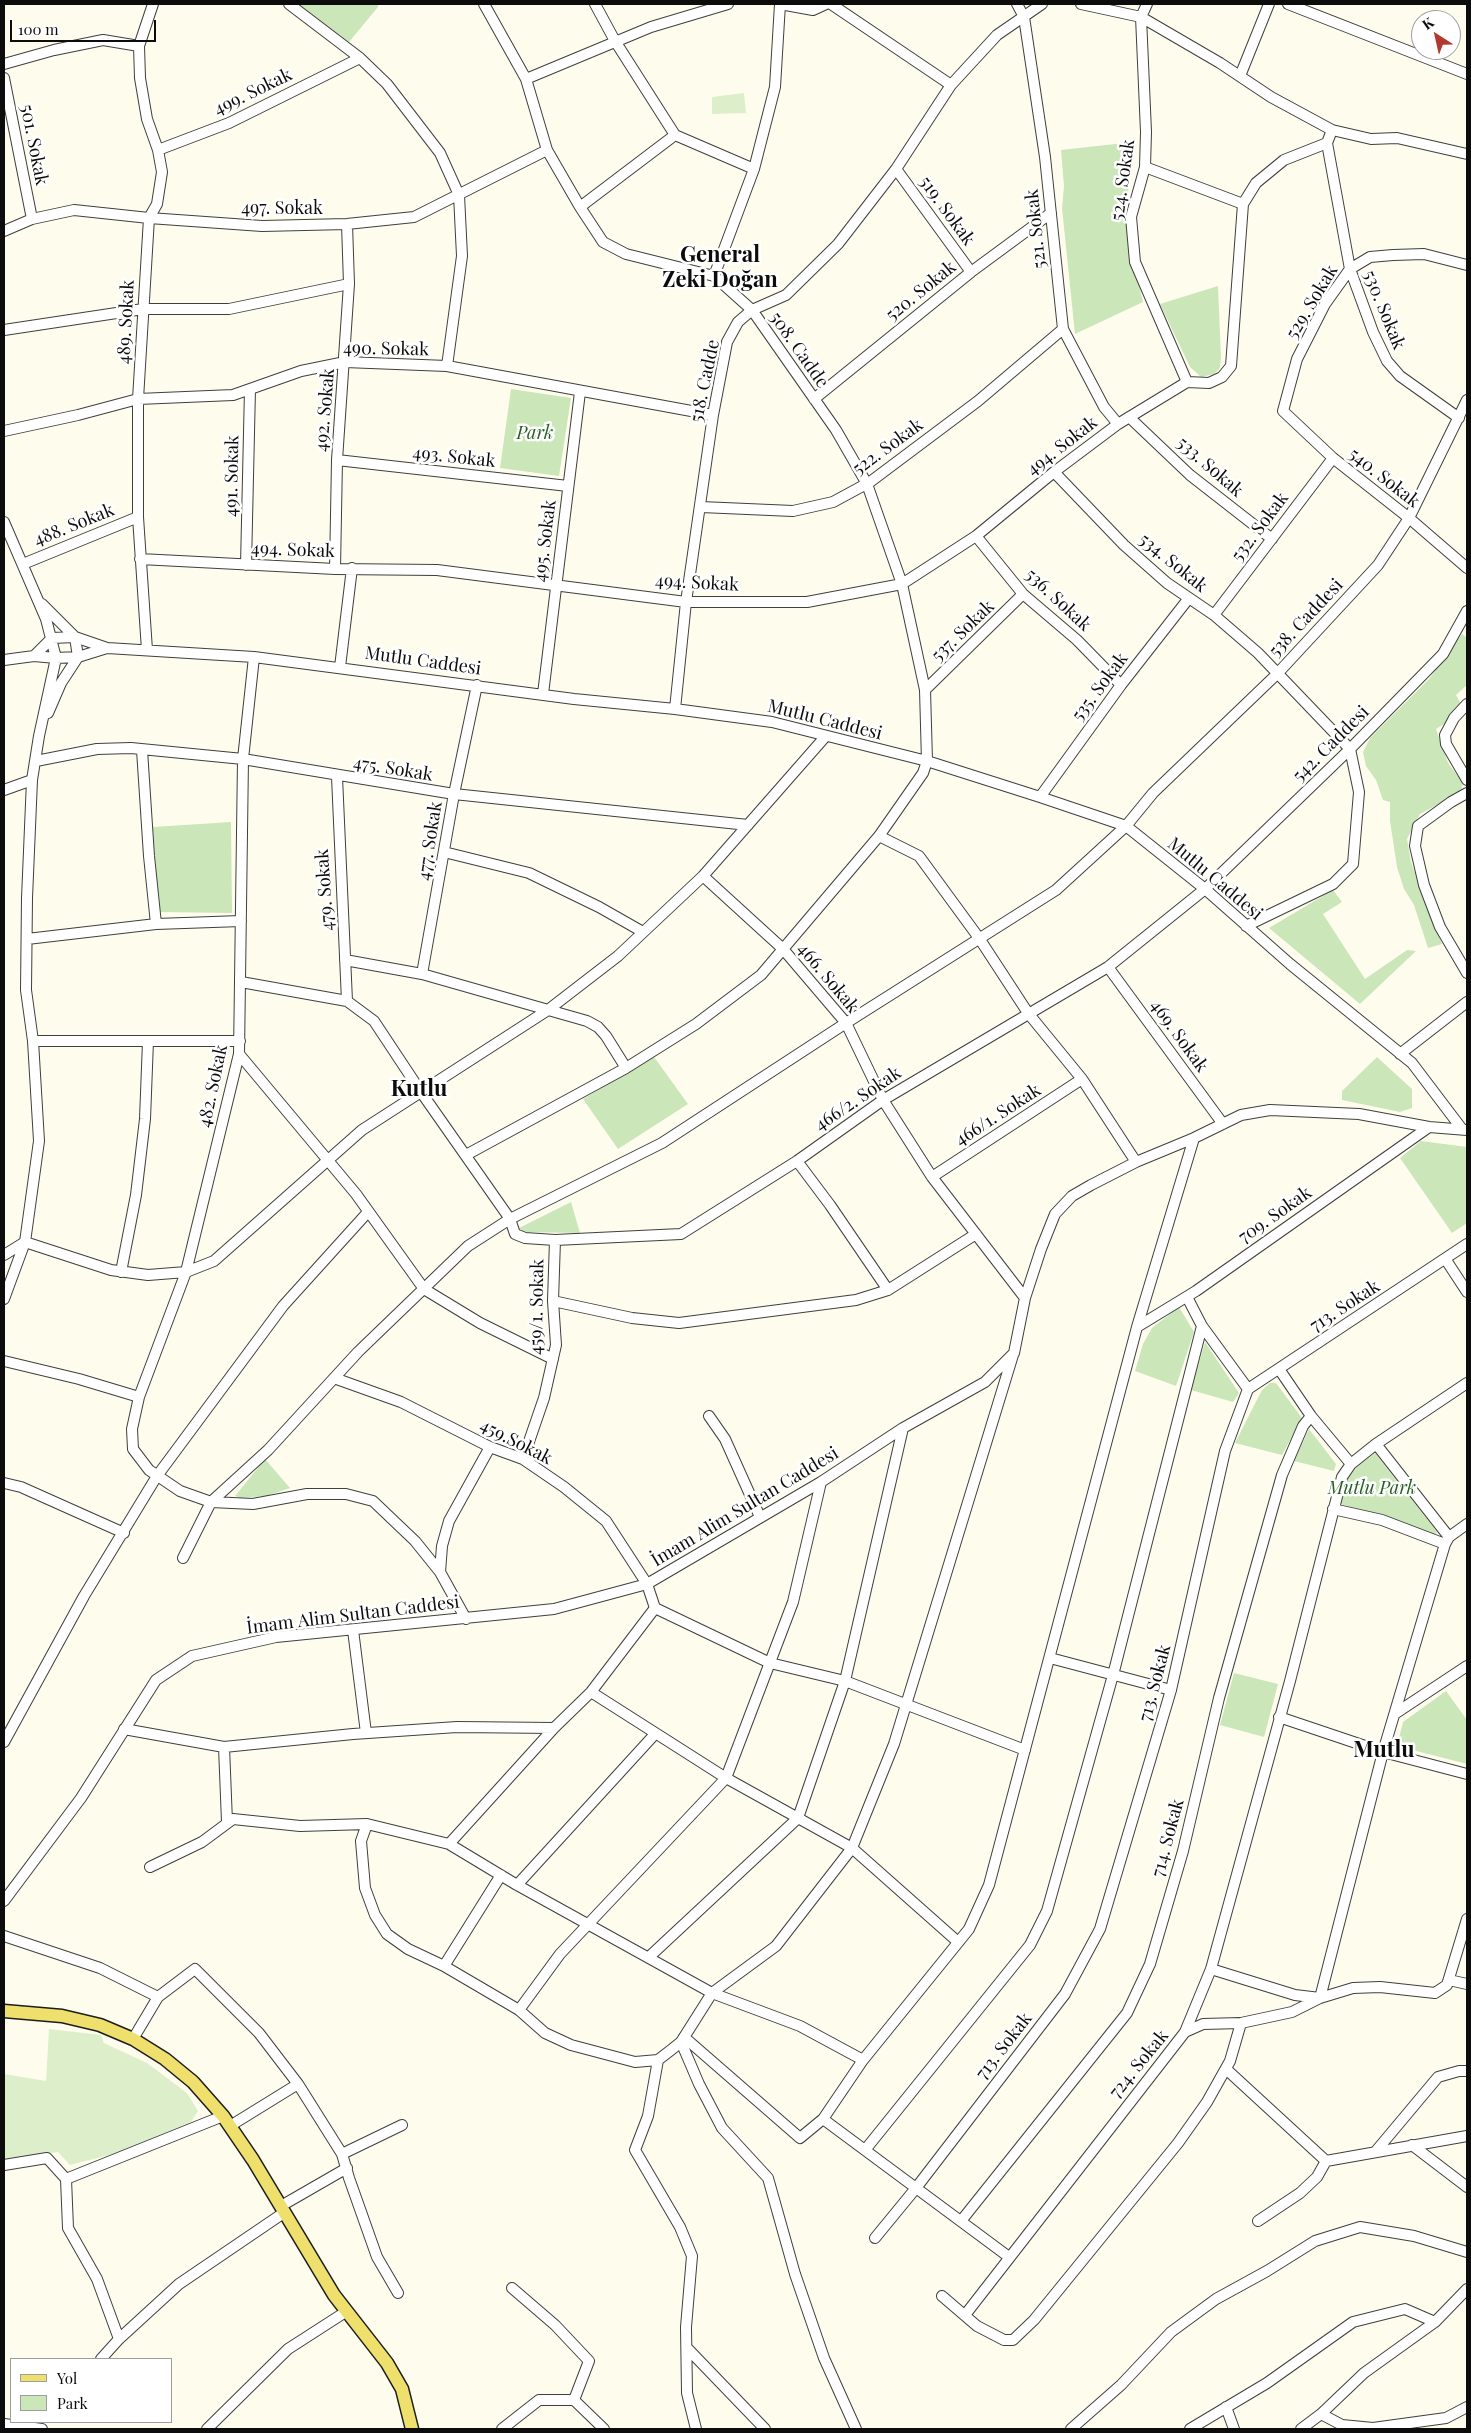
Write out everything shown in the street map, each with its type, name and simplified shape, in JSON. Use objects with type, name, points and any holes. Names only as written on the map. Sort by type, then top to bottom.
[{"type":"main road","points":[[4,2011],[62,2016],[100,2025],[132,2039],[165,2059],[193,2082],[227,2121],[283,2209],[334,2295],[387,2362],[402,2389],[412,2429]]},
{"type":"street","name":"489. Sokak","points":[[147,650],[138,517],[138,399],[149,218],[157,204],[162,172],[158,150],[147,119],[140,78],[139,46],[153,4]]},
{"type":"street","points":[[289,4],[360,58],[387,84],[440,154],[459,195],[462,256],[447,366]]},
{"type":"street","name":"508. Cadde","points":[[484,4],[526,79],[547,150],[603,242],[626,254],[714,276],[752,310],[836,430],[867,484],[902,584],[925,690],[927,761]]},
{"type":"street","points":[[595,4],[615,41],[675,135],[754,169]]},
{"type":"street","points":[[526,79],[651,27],[728,4]]},
{"type":"street","points":[[714,276],[754,169],[775,88],[780,4],[813,10],[826,4]]},
{"type":"street","points":[[831,4],[951,85]]},
{"type":"street","name":"521. Sokak","points":[[1017,4],[1024,17],[1046,157],[1063,329],[1104,406],[1118,424]]},
{"type":"street","name":"518. Cadde","points":[[675,709],[686,602],[713,415],[727,342],[738,322],[752,310],[786,295],[832,250],[896,169],[951,85],[997,35],[1042,4]]},
{"type":"street","points":[[1081,4],[1141,18],[1240,76],[1271,97],[1332,130],[1371,139],[1397,138],[1467,154]]},
{"type":"street","name":"524. Sokak","points":[[1147,4],[1141,18],[1146,167],[1131,217],[1134,262],[1187,382]]},
{"type":"street","points":[[1240,76],[1270,4]]},
{"type":"street","points":[[1288,4],[1467,74]]},
{"type":"street","points":[[4,64],[54,50],[103,40],[139,46]]},
{"type":"street","name":"499. Sokak","points":[[158,150],[229,123],[360,58]]},
{"type":"street","name":"501. Sokak","points":[[4,78],[32,219]]},
{"type":"street","points":[[1187,382],[1210,383],[1222,377],[1231,366],[1243,204],[1256,183],[1284,160],[1326,144],[1332,130]]},
{"type":"street","points":[[580,207],[675,135]]},
{"type":"street","name":"530. Sokak","points":[[1326,144],[1350,269],[1373,332],[1387,361],[1400,376],[1459,418]]},
{"type":"street","name":"497. Sokak","points":[[4,231],[32,219],[74,210],[149,218],[262,226],[347,224],[414,217],[547,150]]},
{"type":"street","points":[[1146,167],[1243,204]]},
{"type":"street","name":"519. Sokak","points":[[896,169],[971,272]]},
{"type":"street","name":"520. Sokak","points":[[814,399],[971,272],[1051,213]]},
{"type":"street","name":"492. Sokak","points":[[336,568],[336,460],[345,362],[349,284],[347,224]]},
{"type":"street","name":"529. Sokak","points":[[1283,411],[1297,359],[1326,304],[1350,269],[1370,257],[1392,255],[1424,254],[1467,265]]},
{"type":"street","points":[[4,330],[142,309],[229,309],[349,284]]},
{"type":"street","name":"522. Sokak","points":[[701,507],[793,511],[833,502],[867,484],[978,401],[1063,329]]},
{"type":"street","name":"490. Sokak","points":[[4,431],[78,415],[138,399],[233,396],[301,371],[345,362],[447,366],[713,415]]},
{"type":"street","name":"494. Sokak","points":[[140,559],[336,568],[437,570],[686,602],[807,602],[902,584],[976,536],[1054,472],[1118,424],[1187,382]]},
{"type":"street","name":"491. Sokak","points":[[246,564],[250,389]]},
{"type":"street","name":"495. Sokak","points":[[543,694],[580,392]]},
{"type":"street","name":"538. Caddesi","points":[[211,1502],[268,1450],[334,1378],[468,1246],[510,1218],[662,1143],[846,1023],[1056,890],[1126,826],[1153,793],[1277,674],[1378,565],[1409,518],[1467,400]]},
{"type":"street","name":"540. Sokak","points":[[1283,411],[1333,458],[1409,518],[1467,568]]},
{"type":"street","name":"533. Sokak","points":[[1129,417],[1190,475],[1272,539]]},
{"type":"street","name":"532. Sokak","points":[[1214,616],[1333,458]]},
{"type":"street","name":"493. Sokak","points":[[336,460],[568,486]]},
{"type":"street","name":"534. Sokak","points":[[1054,472],[1124,545],[1167,583],[1214,616],[1258,653],[1350,749]]},
{"type":"street","name":"488. Sokak","points":[[23,564],[138,517]]},
{"type":"street","points":[[4,522],[52,638],[56,658],[39,736],[32,780],[26,939],[26,990],[33,1041],[39,1141],[25,1242],[4,1299]]},
{"type":"street","name":"536. Sokak","points":[[976,536],[1024,594],[1077,640],[1121,685]]},
{"type":"street","points":[[4,548],[15,547]]},
{"type":"street","points":[[340,667],[352,568]]},
{"type":"street","name":"537. Sokak","points":[[925,690],[1024,594]]},
{"type":"street","points":[[36,598],[75,637],[78,657],[61,683],[39,736]]},
{"type":"street","name":"535. Sokak","points":[[1040,797],[1121,685],[1189,598]]},
{"type":"street","name":"542. Caddesi","points":[[1205,889],[1350,749],[1443,654],[1467,611]]},
{"type":"street","points":[[34,656],[52,638],[75,637],[107,648]]},
{"type":"street","name":"Mutlu Caddesi","points":[[4,660],[34,656],[78,657],[107,648],[254,657],[574,699],[675,709],[772,722],[825,737],[927,761],[1040,797],[1126,826],[1205,889],[1246,926],[1412,1064],[1465,1129]]},
{"type":"street","name":"482. Sokak","points":[[157,1476],[149,1470],[133,1449],[132,1429],[139,1397],[186,1272],[239,1054],[243,759],[254,657]]},
{"type":"street","name":"477. Sokak","points":[[422,974],[454,794],[477,685]]},
{"type":"street","points":[[1467,704],[1454,718],[1445,735],[1446,744],[1467,780]]},
{"type":"street","points":[[4,1255],[25,1242],[121,1272],[148,1275],[186,1272],[214,1261],[362,1130],[548,1010],[618,956],[703,876],[825,737]]},
{"type":"street","name":"475. Sokak","points":[[36,761],[98,748],[131,748],[243,759],[454,794],[748,825]]},
{"type":"street","points":[[1246,926],[1333,884],[1354,864],[1359,792],[1350,749]]},
{"type":"street","points":[[142,750],[149,856],[156,924]]},
{"type":"street","points":[[466,1155],[626,1068],[696,1024],[761,975],[879,836],[924,773],[927,761]]},
{"type":"street","name":"479. Sokak","points":[[337,776],[347,1001]]},
{"type":"street","points":[[4,790],[32,780]]},
{"type":"street","points":[[1467,793],[1418,826],[1415,846],[1424,885],[1440,927],[1467,973]]},
{"type":"street","points":[[879,836],[919,856],[979,938],[1028,1013],[1082,1079],[1136,1162]]},
{"type":"street","points":[[444,852],[529,873],[598,907],[643,932]]},
{"type":"street","name":"466. Sokak","points":[[703,876],[783,949],[846,1023],[883,1100],[932,1177],[1025,1298]]},
{"type":"street","name":"466/2. Sokak","points":[[510,1218],[514,1234],[525,1238],[555,1240],[681,1234],[797,1161],[883,1100],[1108,967],[1205,889]]},
{"type":"street","points":[[26,939],[156,924],[241,921]]},
{"type":"street","points":[[345,960],[422,974],[587,1021],[598,1027],[626,1068]]},
{"type":"street","name":"469. Sokak","points":[[1108,967],[1224,1124]]},
{"type":"street","points":[[241,982],[347,1001],[374,1021],[421,1092],[510,1218]]},
{"type":"street","points":[[1400,1054],[1467,1002]]},
{"type":"street","points":[[33,1041],[240,1041]]},
{"type":"street","points":[[121,1272],[136,1195],[145,1119],[148,1041]]},
{"type":"street","points":[[239,1054],[328,1160],[424,1289],[480,1323],[554,1359]]},
{"type":"street","name":"466/1. Sokak","points":[[932,1177],[1082,1079]]},
{"type":"street","points":[[367,1824],[361,1841],[365,1888],[375,1915],[387,1934],[408,1949],[444,1966],[520,2010],[544,2033],[571,2045],[635,2062],[658,2060],[683,2040],[712,1992],[776,1946],[852,1848],[894,1744],[1014,1353],[1025,1298],[1055,1214],[1072,1196],[1136,1162],[1194,1138],[1240,1115],[1270,1110],[1359,1114],[1429,1126],[1465,1129]]},
{"type":"street","name":"709. Sokak","points":[[1137,1327],[1187,1297],[1429,1126]]},
{"type":"street","points":[[683,2040],[800,2138],[823,2119],[863,2060],[969,1929],[989,1884],[1137,1327],[1194,1138]]},
{"type":"street","points":[[797,1161],[830,1205],[888,1290]]},
{"type":"street","points":[[4,1742],[7,1729],[84,1596],[157,1476],[283,1306],[368,1212]]},
{"type":"street","points":[[553,1300],[632,1318],[679,1323],[856,1300],[888,1290],[976,1234]]},
{"type":"street","name":"459/1. Sokak","points":[[523,1459],[544,1398],[554,1359],[556,1345],[553,1300],[555,1240]]},
{"type":"street","name":"713. Sokak","points":[[875,2238],[916,2188],[1065,1994],[1100,1929],[1171,1690],[1225,1451],[1248,1389],[1446,1260],[1467,1244]]},
{"type":"street","points":[[1446,1260],[1467,1292]]},
{"type":"street","points":[[1187,1297],[1202,1326],[1248,1389]]},
{"type":"street","points":[[865,2150],[1030,1945],[1047,1911],[1113,1675],[1202,1326]]},
{"type":"street","name":"İmam Alim Sultan Caddesi","points":[[4,1900],[81,1798],[156,1680],[192,1656],[276,1637],[554,1609],[647,1584],[760,1516],[821,1482],[903,1428],[985,1382],[1014,1353]]},
{"type":"street","points":[[4,1361],[78,1379],[139,1397]]},
{"type":"street","points":[[1279,1369],[1312,1416],[1351,1464]]},
{"type":"street","name":"459.Sokak","points":[[334,1378],[401,1402],[490,1447],[523,1459],[564,1487],[606,1520],[647,1584],[655,1608]]},
{"type":"street","points":[[1185,2032],[1211,1968],[1280,1717],[1342,1477],[1351,1464],[1376,1444],[1467,1383]]},
{"type":"street","points":[[709,1416],[725,1439],[760,1516]]},
{"type":"street","name":"714. Sokak","points":[[961,2221],[1127,2013],[1150,1964],[1183,1851],[1219,1698],[1282,1475],[1303,1426],[1312,1416]]},
{"type":"street","points":[[649,1957],[798,1818],[845,1682],[903,1428]]},
{"type":"street","points":[[1376,1444],[1447,1541]]},
{"type":"street","points":[[440,1572],[442,1546],[449,1521],[490,1447]]},
{"type":"street","points":[[157,1476],[180,1491],[211,1502],[253,1504],[307,1494],[346,1494],[373,1501],[415,1541],[440,1572],[466,1618]]},
{"type":"street","points":[[520,2010],[560,1954],[726,1778],[792,1602],[821,1482]]},
{"type":"street","points":[[4,1483],[21,1486],[124,1533]]},
{"type":"street","points":[[183,1558],[211,1502]]},
{"type":"street","points":[[1333,1509],[1382,1520],[1447,1541]]},
{"type":"street","points":[[1211,1968],[1294,1995],[1320,1998],[1383,1752],[1447,1541],[1467,1524]]},
{"type":"street","points":[[449,1844],[554,1728],[591,1692],[655,1608],[770,1663],[845,1682],[1026,1750]]},
{"type":"street","points":[[353,1630],[366,1733]]},
{"type":"street","points":[[1050,1658],[1171,1690]]},
{"type":"street","points":[[1396,1713],[1467,1666]]},
{"type":"street","points":[[591,1692],[726,1778],[852,1848],[958,1942]]},
{"type":"street","points":[[1280,1717],[1383,1752],[1467,1774]]},
{"type":"street","points":[[124,1729],[224,1747],[366,1733],[457,1727],[554,1728]]},
{"type":"street","points":[[517,1885],[655,1734]]},
{"type":"street","points":[[224,1747],[227,1822]]},
{"type":"street","points":[[150,1867],[202,1842],[233,1819],[300,1826],[367,1824],[449,1844],[517,1885],[712,1992],[800,2026],[863,2060]]},
{"type":"street","points":[[444,1966],[501,1875]]},
{"type":"street","points":[[1467,1919],[1449,1980],[1467,1984]]},
{"type":"street","points":[[4,1936],[100,1968],[158,1997]]},
{"type":"street","points":[[132,2039],[158,1997],[195,1969],[260,2033],[298,2084],[342,2154],[377,2257],[398,2293]]},
{"type":"street","name":"724. Sokak","points":[[965,2316],[1185,2032],[1202,2024],[1241,2023],[1292,2012],[1320,1998],[1353,1988],[1380,1986],[1435,1993],[1446,1985],[1449,1980]]},
{"type":"street","points":[[942,2296],[977,2326],[1004,2340],[1013,2340],[1034,2320],[1178,2143],[1207,2102],[1226,2069],[1241,2023]]},
{"type":"street","points":[[683,2040],[699,2084],[722,2128],[768,2178],[795,2274],[821,2349],[856,2429]]},
{"type":"street","points":[[658,2060],[648,2116],[635,2150],[680,2227],[692,2256],[686,2327],[688,2349],[687,2393],[696,2429]]},
{"type":"street","points":[[1226,2069],[1326,2161]]},
{"type":"street","points":[[1376,2151],[1438,2077],[1459,2071],[1467,2071]]},
{"type":"street","points":[[66,2179],[227,2121],[298,2084]]},
{"type":"street","points":[[823,2119],[1009,2257]]},
{"type":"street","points":[[342,2154],[402,2125]]},
{"type":"street","points":[[1258,2220],[1300,2193],[1316,2177],[1326,2161],[1467,2136]]},
{"type":"street","points":[[1412,2145],[1467,2186]]},
{"type":"street","points":[[4,2165],[47,2158],[66,2179],[68,2228],[97,2279],[119,2339]]},
{"type":"street","points":[[102,2358],[119,2339],[179,2284],[283,2209],[347,2168]]},
{"type":"street","points":[[1071,2429],[1121,2385],[1171,2332],[1216,2299],[1267,2271],[1315,2241],[1360,2227],[1414,2236],[1467,2252]]},
{"type":"street","points":[[512,2288],[556,2325],[589,2361],[574,2400]]},
{"type":"street","points":[[1301,2429],[1322,2414],[1364,2374],[1435,2322],[1467,2289]]},
{"type":"street","points":[[1190,2429],[1267,2383],[1354,2322],[1405,2309],[1435,2322]]},
{"type":"street","points":[[207,2429],[288,2349],[347,2311]]},
{"type":"street","points":[[688,2349],[765,2429]]},
{"type":"street","points":[[502,2429],[539,2400],[574,2400],[604,2429]]},
{"type":"street","points":[[1322,2414],[1342,2425],[1373,2428],[1446,2418],[1467,2407]]},
{"type":"street","points":[[1226,2408],[1234,2429]]},
{"type":"street","points":[[4,2424],[42,2427]]},
{"type":"green space","points":[[298,4],[378,4],[378,7],[349,42]]},
{"type":"green space","points":[[744,93],[746,113],[712,114],[712,97]]},
{"type":"green space","points":[[1133,142],[1126,214],[1129,243],[1143,302],[1075,334],[1062,208],[1064,186],[1061,150]]},
{"type":"green space","points":[[1218,286],[1220,368],[1214,374],[1201,377],[1190,367],[1160,304]]},
{"type":"green space","name":"Park","points":[[511,389],[571,398],[559,476],[500,468]]},
{"type":"green space","points":[[1462,634],[1467,638],[1467,685],[1456,695],[1461,704],[1452,719],[1436,729],[1448,763],[1463,783],[1461,792],[1420,814],[1407,839],[1411,862],[1442,944],[1428,948],[1414,905],[1404,889],[1397,867],[1390,821],[1390,802],[1383,800],[1376,780],[1366,766],[1363,752],[1370,738],[1429,679]]},
{"type":"green space","points":[[231,822],[232,913],[158,912],[153,827]]},
{"type":"green space","points":[[1333,890],[1342,902],[1323,914],[1365,979],[1407,950],[1416,951],[1360,1004],[1269,928]]},
{"type":"green space","points":[[654,1057],[688,1104],[618,1149],[583,1099]]},
{"type":"green space","points":[[1377,1057],[1412,1089],[1412,1108],[1400,1112],[1342,1100],[1342,1091]]},
{"type":"green space","points":[[1421,1141],[1467,1147],[1467,1223],[1452,1233],[1400,1158]]},
{"type":"green space","points":[[571,1202],[580,1233],[523,1232],[519,1228]]},
{"type":"green space","points":[[1179,1307],[1194,1332],[1176,1386],[1135,1371],[1143,1344],[1152,1328]]},
{"type":"green space","points":[[1205,1342],[1239,1393],[1233,1402],[1191,1390]]},
{"type":"green space","points":[[1270,1383],[1276,1383],[1302,1418],[1282,1455],[1235,1443],[1262,1390]]},
{"type":"green space","points":[[1309,1429],[1336,1464],[1334,1471],[1294,1461]]},
{"type":"green space","name":"Mutlu Park","points":[[1375,1453],[1437,1532],[1434,1538],[1387,1518],[1340,1504],[1347,1480],[1357,1467]]},
{"type":"green space","points":[[265,1459],[290,1488],[266,1496],[241,1498],[235,1496]]},
{"type":"green space","points":[[1234,1673],[1278,1684],[1264,1737],[1220,1725]]},
{"type":"green space","points":[[1446,1691],[1467,1720],[1467,1764],[1397,1746],[1403,1722]]},
{"type":"green space","points":[[49,2029],[101,2035],[104,2043],[147,2063],[187,2093],[198,2111],[191,2122],[113,2154],[70,2165],[58,2152],[4,2160],[4,2074],[46,2081]]},
{"type":"district","name":"General Zeki Doğan","points":[[720,268]]},
{"type":"district","name":"Kutlu","points":[[419,1089]]},
{"type":"district","name":"Mutlu","points":[[1384,1750]]}]
